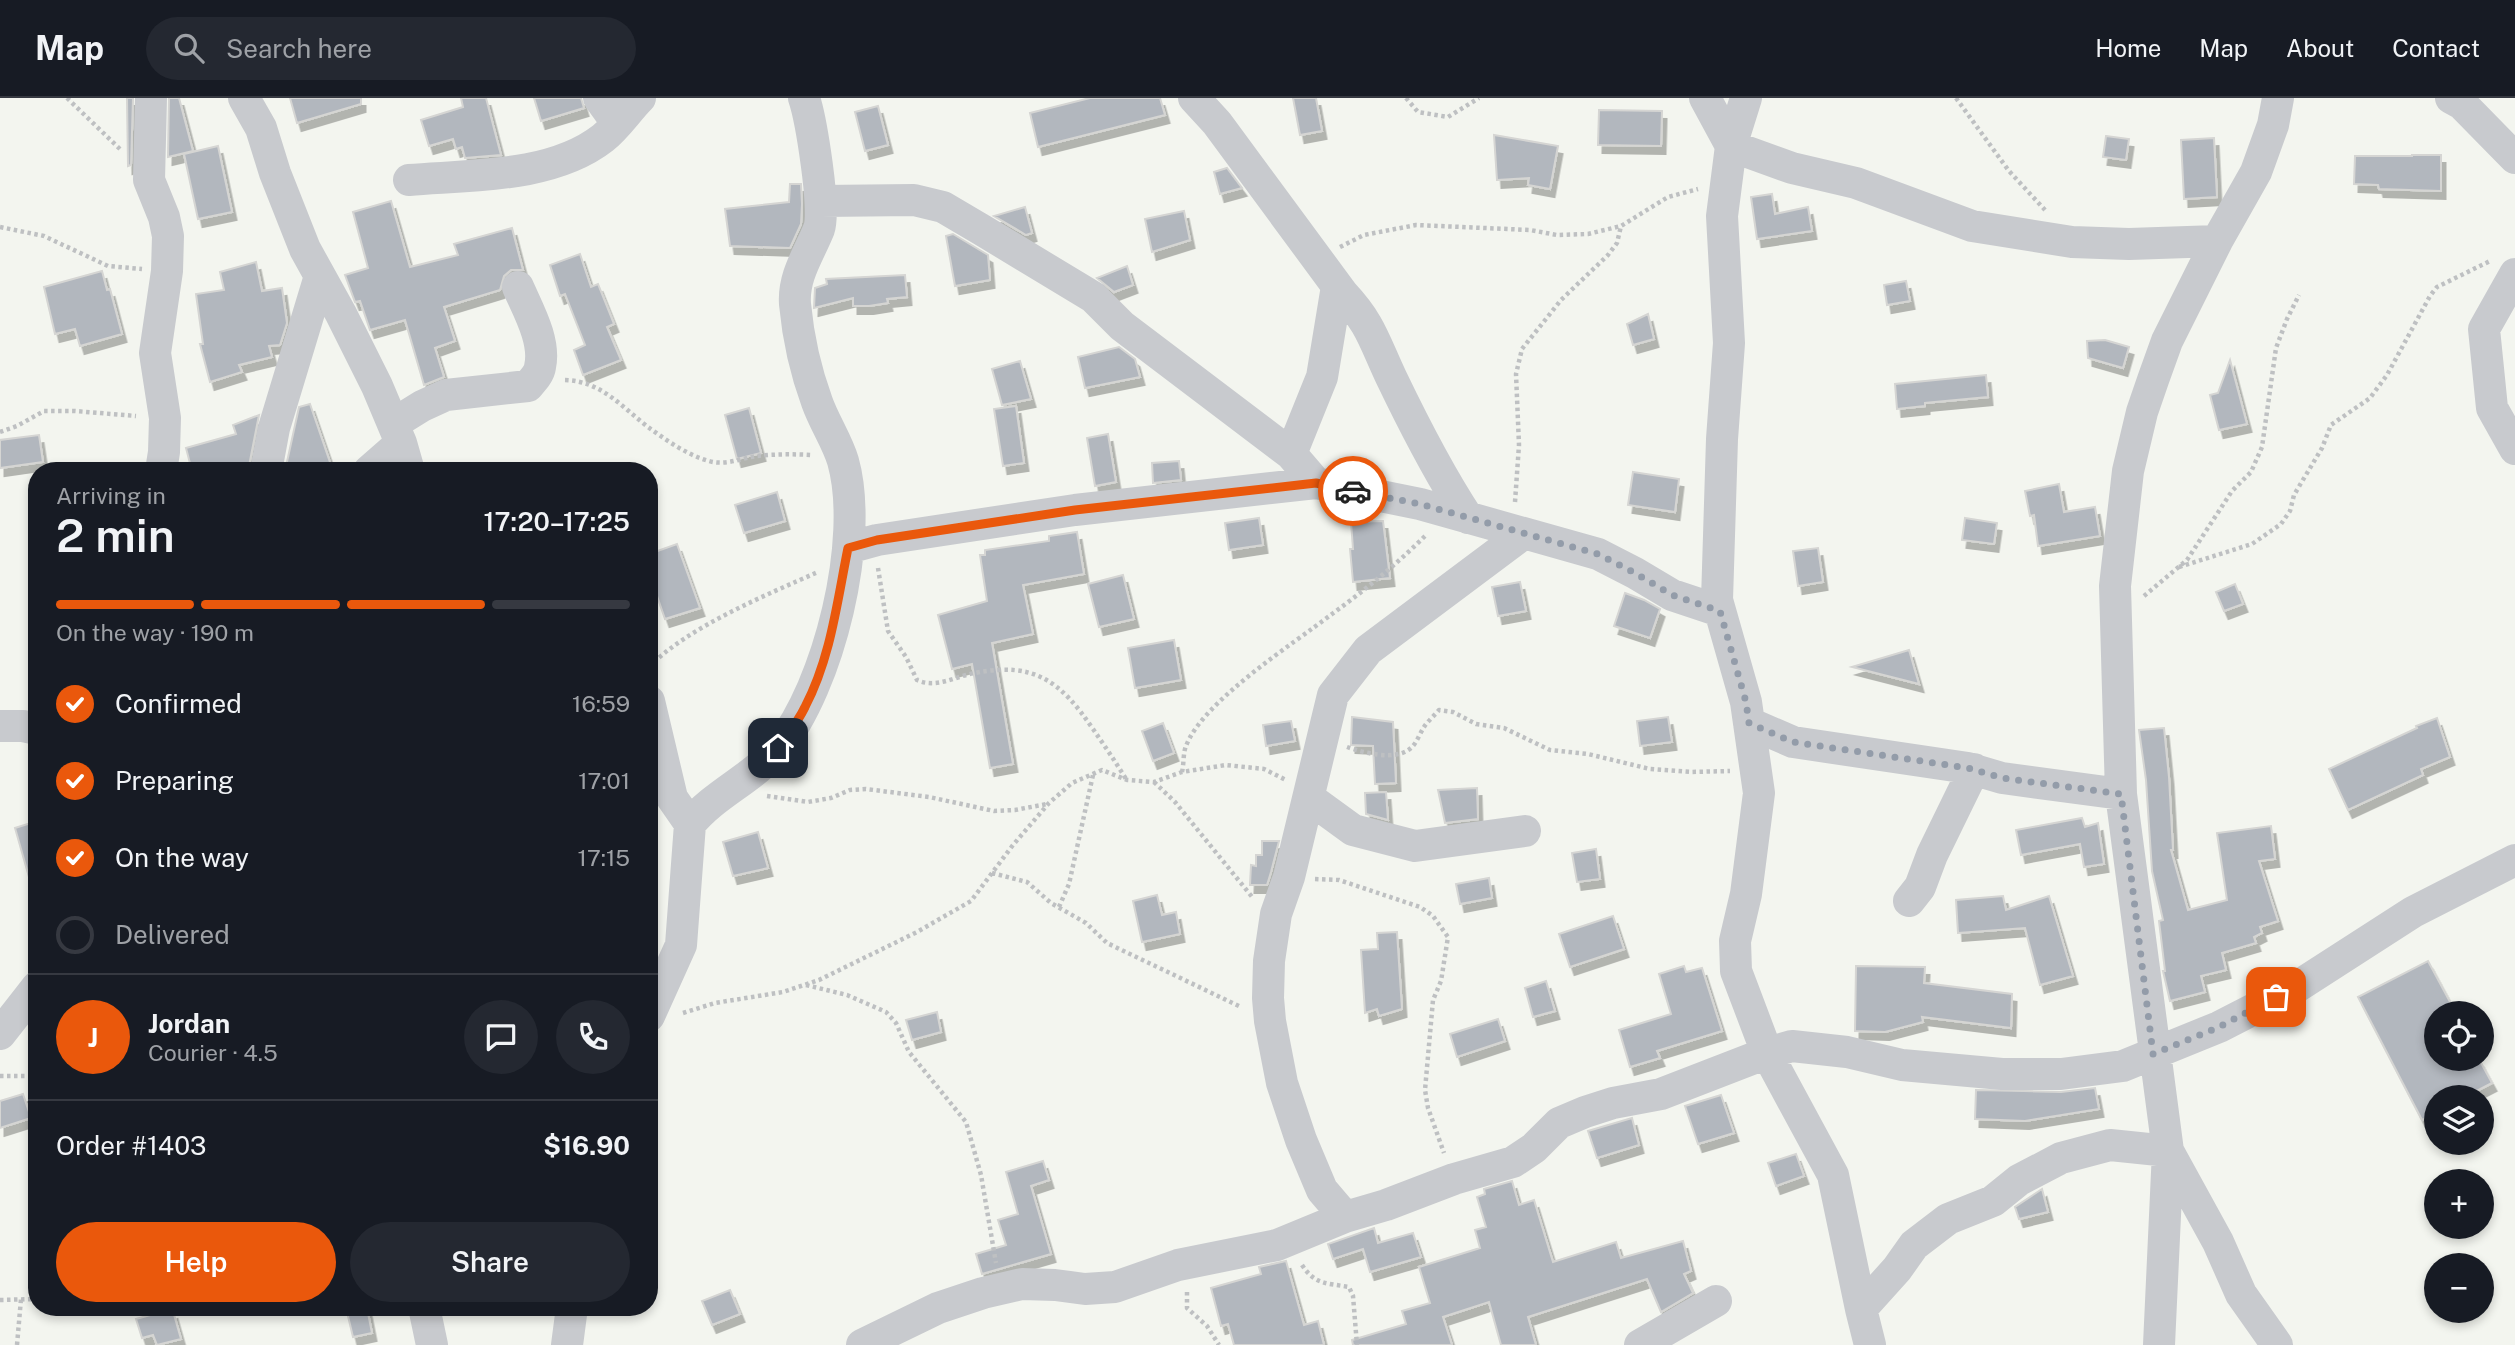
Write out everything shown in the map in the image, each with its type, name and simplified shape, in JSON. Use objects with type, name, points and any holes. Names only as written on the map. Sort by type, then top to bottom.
[{"type":"street","points":[[151,98],[149,180],[164,217],[168,236],[167,271],[155,353],[165,418],[162,462]]},
{"type":"street","points":[[244,98],[261,128],[275,173],[305,248],[359,350],[401,446]]},
{"type":"street","points":[[409,180],[462,178],[535,167],[569,156],[603,138],[608,110],[640,98]]},
{"type":"street","points":[[658,1008],[681,945],[691,824],[702,809],[749,778],[778,748],[805,708],[821,669],[857,549],[842,460],[816,401],[795,302],[797,283],[806,254],[820,227],[821,201],[804,98]]},
{"type":"street","points":[[1194,98],[1217,123],[1337,286],[1362,314],[1459,515]]},
{"type":"street","points":[[1705,98],[1729,160]]},
{"type":"street","points":[[1746,98],[1729,160],[1722,216],[1729,343],[1722,439],[1717,600],[1746,702],[1759,793],[1746,894],[1735,941],[1736,971],[1767,1053],[1833,1174],[1861,1330]]},
{"type":"street","points":[[2159,1345],[2168,1151],[2153,1054],[2121,794],[2115,586],[2129,471],[2142,412],[2167,341],[2217,241],[2256,172],[2273,125],[2278,98]]},
{"type":"street","points":[[2451,98],[2462,104],[2515,158]]},
{"type":"street","points":[[1729,160],[1792,168],[1856,183],[1972,226],[2073,242],[2129,244],[2217,241]]},
{"type":"street","points":[[821,201],[914,200],[943,207],[1093,297],[1122,326],[1291,454],[1316,483]]},
{"type":"street","points":[[2506,265],[2484,329],[2492,408],[2515,449]]},
{"type":"street","points":[[268,462],[274,428],[320,276]]},
{"type":"street","points":[[1291,454],[1322,377],[1337,286]]},
{"type":"street","points":[[381,462],[401,446],[422,406],[446,396],[528,386],[540,370],[542,352],[531,316],[518,287]]},
{"type":"street","points":[[857,549],[1075,510],[1316,483],[1420,504],[1598,554],[1672,595],[1720,611]]},
{"type":"street","points":[[1345,1217],[1322,1190],[1301,1140],[1282,1083],[1270,1021],[1269,961],[1276,917],[1289,877],[1334,695],[1368,649],[1517,532]]},
{"type":"street","points":[[1749,723],[1793,742],[1973,769],[2002,778],[2121,794]]},
{"type":"street","points":[[0,726],[28,727]]},
{"type":"street","points":[[658,739],[672,798],[691,824]]},
{"type":"street","points":[[1909,901],[1920,887],[1932,855],[1973,769]]},
{"type":"street","points":[[1309,795],[1353,830],[1415,846],[1525,831]]},
{"type":"street","points":[[862,1345],[938,1308],[1000,1289],[1022,1284],[1055,1284],[1085,1289],[1115,1287],[1166,1269],[1277,1245],[1345,1217],[1513,1161],[1534,1148],[1559,1123],[1585,1112],[1613,1103],[1661,1094],[1792,1046],[1816,1047],[1902,1065],[2002,1074],[2061,1074],[2123,1066],[2219,1027],[2295,988],[2413,912],[2515,860]]},
{"type":"street","points":[[0,1034],[28,998]]},
{"type":"street","points":[[1861,1330],[1914,1245],[1948,1220],[1993,1201],[2019,1180],[2061,1158],[2110,1145],[2168,1151]]},
{"type":"street","points":[[2168,1151],[2218,1242],[2241,1294],[2277,1345]]},
{"type":"street","points":[[1640,1345],[1716,1301]]},
{"type":"street","points":[[426,1316],[432,1345]]},
{"type":"street","points":[[567,1345],[571,1316]]},
{"type":"path","points":[[67,98],[97,124],[149,180]]},
{"type":"path","points":[[1406,98],[1418,112],[1448,117],[1479,98]]},
{"type":"path","points":[[1956,98],[2009,171],[2073,242]]},
{"type":"path","points":[[1318,259],[1364,235],[1416,225],[1530,230],[1557,235],[1588,234],[1621,226],[1668,197],[1692,192],[1729,160]]},
{"type":"path","points":[[0,226],[44,236],[108,267],[167,271]]},
{"type":"path","points":[[1517,532],[1519,445],[1516,374],[1522,349],[1561,300],[1608,255],[1617,243],[1621,226]]},
{"type":"path","points":[[2179,567],[2252,544],[2281,524],[2290,511],[2294,495],[2322,448],[2331,425],[2370,398],[2387,375],[2430,296],[2437,288],[2506,265]]},
{"type":"path","points":[[2116,618],[2179,567],[2208,530],[2232,491],[2252,472],[2262,447],[2276,348],[2299,295]]},
{"type":"path","points":[[533,379],[573,380],[603,390],[679,448],[710,461],[728,463],[758,456],[808,455],[842,460]]},
{"type":"path","points":[[0,432],[44,411],[165,418]]},
{"type":"path","points":[[1182,772],[1186,746],[1215,706],[1271,659],[1459,515]]},
{"type":"path","points":[[658,659],[708,626],[857,549],[879,584],[888,632],[906,657],[917,680],[929,684],[997,670],[1029,671],[1054,684],[1074,701],[1127,780]]},
{"type":"path","points":[[1322,740],[1363,752],[1404,752],[1412,747],[1425,725],[1439,710],[1452,712],[1476,723],[1504,728],[1550,750],[1588,754],[1650,769],[1691,772],[1755,770]]},
{"type":"path","points":[[658,1014],[783,992],[805,985],[917,932],[971,901],[1049,803],[1072,783],[1102,770],[1127,780],[1154,782],[1182,772],[1226,765],[1265,769],[1309,795]]},
{"type":"path","points":[[1059,907],[1069,884],[1093,774]]},
{"type":"path","points":[[1154,782],[1175,802],[1253,899],[1276,917]]},
{"type":"path","points":[[728,792],[808,803],[850,790],[866,789],[929,797],[994,811],[1049,803]]},
{"type":"path","points":[[992,873],[1027,882],[1059,907],[1086,923],[1107,943],[1270,1021]]},
{"type":"path","points":[[1289,877],[1339,880],[1420,907],[1433,916],[1447,937],[1441,981],[1433,1000],[1425,1090],[1438,1140],[1454,1179]]},
{"type":"path","points":[[805,985],[846,995],[886,1012],[895,1023],[909,1052],[967,1122],[981,1175],[1000,1289]]},
{"type":"path","points":[[0,1076],[28,1076]]},
{"type":"path","points":[[1291,1239],[1309,1276],[1318,1282],[1349,1287],[1353,1296],[1357,1345]]},
{"type":"path","points":[[1166,1269],[1187,1289],[1187,1308],[1207,1326],[1219,1345]]},
{"type":"path","points":[[17,1345],[21,1299]]},
{"type":"path","points":[[0,1300],[28,1299]]},
{"type":"building","points":[[127,98],[133,98],[131,165],[128,166]]},
{"type":"building","points":[[169,98],[179,98],[193,151],[168,157]]},
{"type":"building","points":[[290,98],[361,98],[361,104],[297,123]]},
{"type":"building","points":[[461,98],[486,98],[501,155],[465,158],[462,147],[456,149],[453,139],[429,146],[421,120],[463,107]]},
{"type":"building","points":[[534,98],[581,98],[584,108],[541,121]]},
{"type":"building","points":[[1090,98],[1160,98],[1165,115],[1038,147],[1030,113]]},
{"type":"building","points":[[1293,98],[1316,98],[1322,131],[1300,135]]},
{"type":"building","points":[[878,106],[888,145],[865,151],[855,112]]},
{"type":"building","points":[[1599,110],[1662,111],[1661,146],[1598,145]]},
{"type":"building","points":[[1494,135],[1558,146],[1550,189],[1528,185],[1529,178],[1497,180]]},
{"type":"building","points":[[2106,136],[2129,139],[2126,160],[2103,157]]},
{"type":"building","points":[[2214,138],[2217,197],[2184,199],[2181,140]]},
{"type":"building","points":[[218,146],[232,212],[198,219],[184,154]]},
{"type":"building","points":[[2441,155],[2441,191],[2379,189],[2378,185],[2354,184],[2355,156]]},
{"type":"building","points":[[1227,168],[1242,188],[1220,194],[1214,172]]},
{"type":"building","points":[[790,184],[801,184],[802,204],[801,224],[790,248],[730,246],[725,209],[789,202]]},
{"type":"building","points":[[1772,194],[1775,214],[1808,207],[1812,231],[1757,239],[1751,197]]},
{"type":"building","points":[[391,201],[410,267],[458,255],[454,244],[512,228],[523,270],[511,270],[504,276],[500,290],[444,307],[455,341],[435,348],[444,377],[424,385],[405,320],[370,330],[360,301],[355,302],[345,275],[368,268],[353,212]]},
{"type":"building","points":[[1025,207],[1032,233],[1026,235],[994,216]]},
{"type":"building","points":[[1184,211],[1190,240],[1152,252],[1145,219]]},
{"type":"building","points":[[953,234],[988,255],[990,280],[955,286],[946,236]]},
{"type":"building","points":[[580,254],[591,287],[598,284],[614,324],[607,327],[621,360],[583,375],[574,350],[585,345],[565,294],[560,296],[550,265]]},
{"type":"building","points":[[256,262],[262,291],[282,288],[287,323],[280,345],[269,346],[272,357],[239,365],[242,372],[210,382],[200,344],[203,344],[196,294],[224,290],[220,272]]},
{"type":"building","points":[[1127,266],[1133,285],[1114,292],[1097,278]]},
{"type":"building","points":[[102,271],[107,290],[110,289],[122,334],[80,346],[75,329],[55,334],[44,287]]},
{"type":"building","points":[[905,275],[907,297],[887,299],[888,303],[869,306],[853,306],[853,298],[814,308],[815,288],[827,284],[826,279]]},
{"type":"building","points":[[1906,281],[1910,301],[1887,305],[1884,285]]},
{"type":"building","points":[[1648,314],[1654,339],[1633,345],[1627,324]]},
{"type":"building","points":[[2105,340],[2129,347],[2123,368],[2088,358],[2087,341]]},
{"type":"building","points":[[1119,347],[1135,359],[1140,377],[1085,388],[1078,357]]},
{"type":"building","points":[[2230,360],[2247,424],[2219,430],[2210,395],[2218,393]]},
{"type":"building","points":[[1020,361],[1031,399],[1002,405],[992,369]]},
{"type":"building","points":[[1986,375],[1988,397],[1925,403],[1925,406],[1897,409],[1895,384]]},
{"type":"building","points":[[310,404],[330,462],[287,462],[299,407]]},
{"type":"building","points":[[1016,406],[1024,463],[1003,466],[994,409]]},
{"type":"building","points":[[749,408],[761,453],[737,459],[725,415]]},
{"type":"building","points":[[259,415],[250,462],[190,462],[186,448],[236,434],[233,425]]},
{"type":"building","points":[[1108,434],[1116,482],[1095,486],[1087,438]]},
{"type":"building","points":[[39,435],[43,462],[0,468],[0,440]]},
{"type":"building","points":[[1179,461],[1181,480],[1153,483],[1152,463]]},
{"type":"building","points":[[1633,472],[1679,479],[1675,512],[1628,505]]},
{"type":"building","points":[[2059,484],[2064,512],[2095,507],[2100,536],[2038,546],[2034,515],[2030,516],[2025,491]]},
{"type":"building","points":[[777,492],[785,521],[744,533],[735,505]]},
{"type":"building","points":[[1259,518],[1263,545],[1229,550],[1225,523]]},
{"type":"building","points":[[1965,518],[1997,523],[1994,544],[1962,540]]},
{"type":"building","points":[[1383,521],[1390,578],[1353,582],[1351,522]]},
{"type":"building","points":[[1077,532],[1084,574],[1023,585],[1033,634],[992,643],[1013,764],[990,768],[972,664],[952,669],[938,615],[987,601],[980,555],[985,555],[985,550],[1049,541],[1049,536]]},
{"type":"building","points":[[677,544],[700,608],[665,619],[658,599],[658,551]]},
{"type":"building","points":[[1818,548],[1823,582],[1798,586],[1793,551]]},
{"type":"building","points":[[1123,575],[1134,619],[1099,627],[1088,584]]},
{"type":"building","points":[[1520,582],[1526,611],[1498,616],[1492,587]]},
{"type":"building","points":[[2235,584],[2243,604],[2224,611],[2216,592]]},
{"type":"building","points":[[1625,593],[1660,609],[1650,638],[1614,626]]},
{"type":"building","points":[[1174,640],[1181,680],[1135,688],[1128,648]]},
{"type":"building","points":[[1909,650],[1919,684],[1852,667]]},
{"type":"building","points":[[1352,717],[1393,722],[1396,783],[1375,784],[1373,746],[1351,745]]},
{"type":"building","points":[[1668,717],[1672,742],[1640,746],[1637,721]]},
{"type":"building","points":[[2437,718],[2450,757],[2421,769],[2423,775],[2348,810],[2329,769]]},
{"type":"building","points":[[1291,721],[1295,741],[1266,746],[1263,725]]},
{"type":"building","points":[[1163,723],[1174,753],[1153,761],[1142,731]]},
{"type":"building","points":[[2164,728],[2169,777],[2171,850],[2188,910],[2227,900],[2217,833],[2271,826],[2275,859],[2259,861],[2278,921],[2260,927],[2262,933],[2254,937],[2256,943],[2222,953],[2226,970],[2201,976],[2205,992],[2170,1001],[2163,971],[2159,921],[2163,920],[2152,871],[2146,780],[2139,730]]},
{"type":"building","points":[[1477,788],[1478,819],[1445,823],[1438,790]]},
{"type":"building","points":[[1386,792],[1388,820],[1366,814],[1365,793]]},
{"type":"building","points":[[2082,818],[2085,827],[2098,823],[2104,864],[2084,867],[2080,844],[2021,855],[2016,830]]},
{"type":"building","points":[[28,824],[28,874],[15,828]]},
{"type":"building","points":[[758,832],[768,868],[733,876],[723,842]]},
{"type":"building","points":[[1262,841],[1279,841],[1267,885],[1250,885],[1251,865],[1256,866],[1256,855],[1262,855]]},
{"type":"building","points":[[1596,849],[1600,879],[1577,882],[1572,853]]},
{"type":"building","points":[[1489,878],[1492,898],[1460,904],[1456,884]]},
{"type":"building","points":[[1157,895],[1162,915],[1176,912],[1180,934],[1142,942],[1133,901]]},
{"type":"building","points":[[2003,896],[2006,910],[2049,896],[2073,976],[2040,985],[2025,928],[1958,933],[1956,900]]},
{"type":"building","points":[[1613,916],[1624,949],[1570,967],[1559,934]]},
{"type":"building","points":[[1397,932],[1402,1009],[1379,1016],[1377,1009],[1365,1013],[1361,950],[1378,949],[1377,933]]},
{"type":"building","points":[[2428,961],[2450,1001],[2424,1001],[2424,1071],[2486,1071],[2492,1083],[2424,1085],[2422,1120],[2358,997]]},
{"type":"building","points":[[1684,966],[1686,972],[1702,968],[1722,1031],[1657,1051],[1660,1058],[1630,1067],[1619,1030],[1671,1014],[1659,974]]},
{"type":"building","points":[[1856,966],[1925,967],[1924,983],[2012,994],[2011,1028],[1922,1017],[1923,1022],[1885,1032],[1855,1031]]},
{"type":"building","points":[[1546,981],[1555,1011],[1533,1017],[1525,988]]},
{"type":"building","points":[[937,1012],[941,1032],[912,1040],[906,1020]]},
{"type":"building","points":[[1498,1019],[1505,1041],[1457,1057],[1450,1034]]},
{"type":"building","points":[[2095,1088],[2099,1109],[2025,1121],[1975,1119],[1976,1090],[2061,1092]]},
{"type":"building","points":[[23,1094],[28,1119],[0,1128],[0,1101]]},
{"type":"building","points":[[1721,1095],[1734,1133],[1698,1144],[1685,1106]]},
{"type":"building","points":[[1632,1118],[1639,1145],[1597,1158],[1588,1131]]},
{"type":"building","points":[[1796,1154],[1804,1176],[1776,1186],[1768,1163]]},
{"type":"building","points":[[1043,1161],[1049,1180],[1031,1186],[1051,1254],[982,1274],[976,1254],[1006,1245],[998,1220],[1018,1214],[1006,1172]]},
{"type":"building","points":[[1512,1181],[1519,1205],[1534,1200],[1553,1262],[1616,1242],[1621,1258],[1683,1241],[1691,1271],[1684,1274],[1693,1293],[1661,1312],[1647,1279],[1528,1317],[1536,1345],[1501,1345],[1489,1302],[1443,1317],[1452,1345],[1353,1345],[1352,1340],[1406,1324],[1402,1311],[1430,1303],[1419,1267],[1480,1248],[1475,1230],[1486,1227],[1477,1197],[1485,1194],[1484,1189]]},
{"type":"building","points":[[2042,1189],[2048,1212],[2019,1219],[2015,1207]]},
{"type":"building","points":[[1374,1228],[1378,1243],[1413,1233],[1421,1257],[1370,1272],[1363,1249],[1333,1259],[1328,1244]]},
{"type":"building","points":[[1286,1261],[1304,1325],[1318,1321],[1324,1345],[1234,1345],[1228,1324],[1221,1326],[1211,1288],[1261,1274],[1259,1267]]},
{"type":"building","points":[[730,1290],[740,1314],[712,1325],[702,1301]]},
{"type":"building","points":[[147,1316],[174,1316],[181,1339],[157,1345],[153,1335],[142,1338],[136,1319]]},
{"type":"building","points":[[348,1316],[369,1316],[372,1333],[353,1337]]},
{"type":"way so far","points":[[1353,491],[1420,504],[1598,554],[1672,595],[1720,611],[1746,702],[1749,723],[1793,742],[1968,768],[2002,778],[2121,794],[2153,1054],[2219,1027],[2276,997]]},
{"type":"route","points":[[778,748],[805,708],[821,669],[837,614],[848,548],[877,540],[1075,510],[1316,483],[1353,491]]}]
